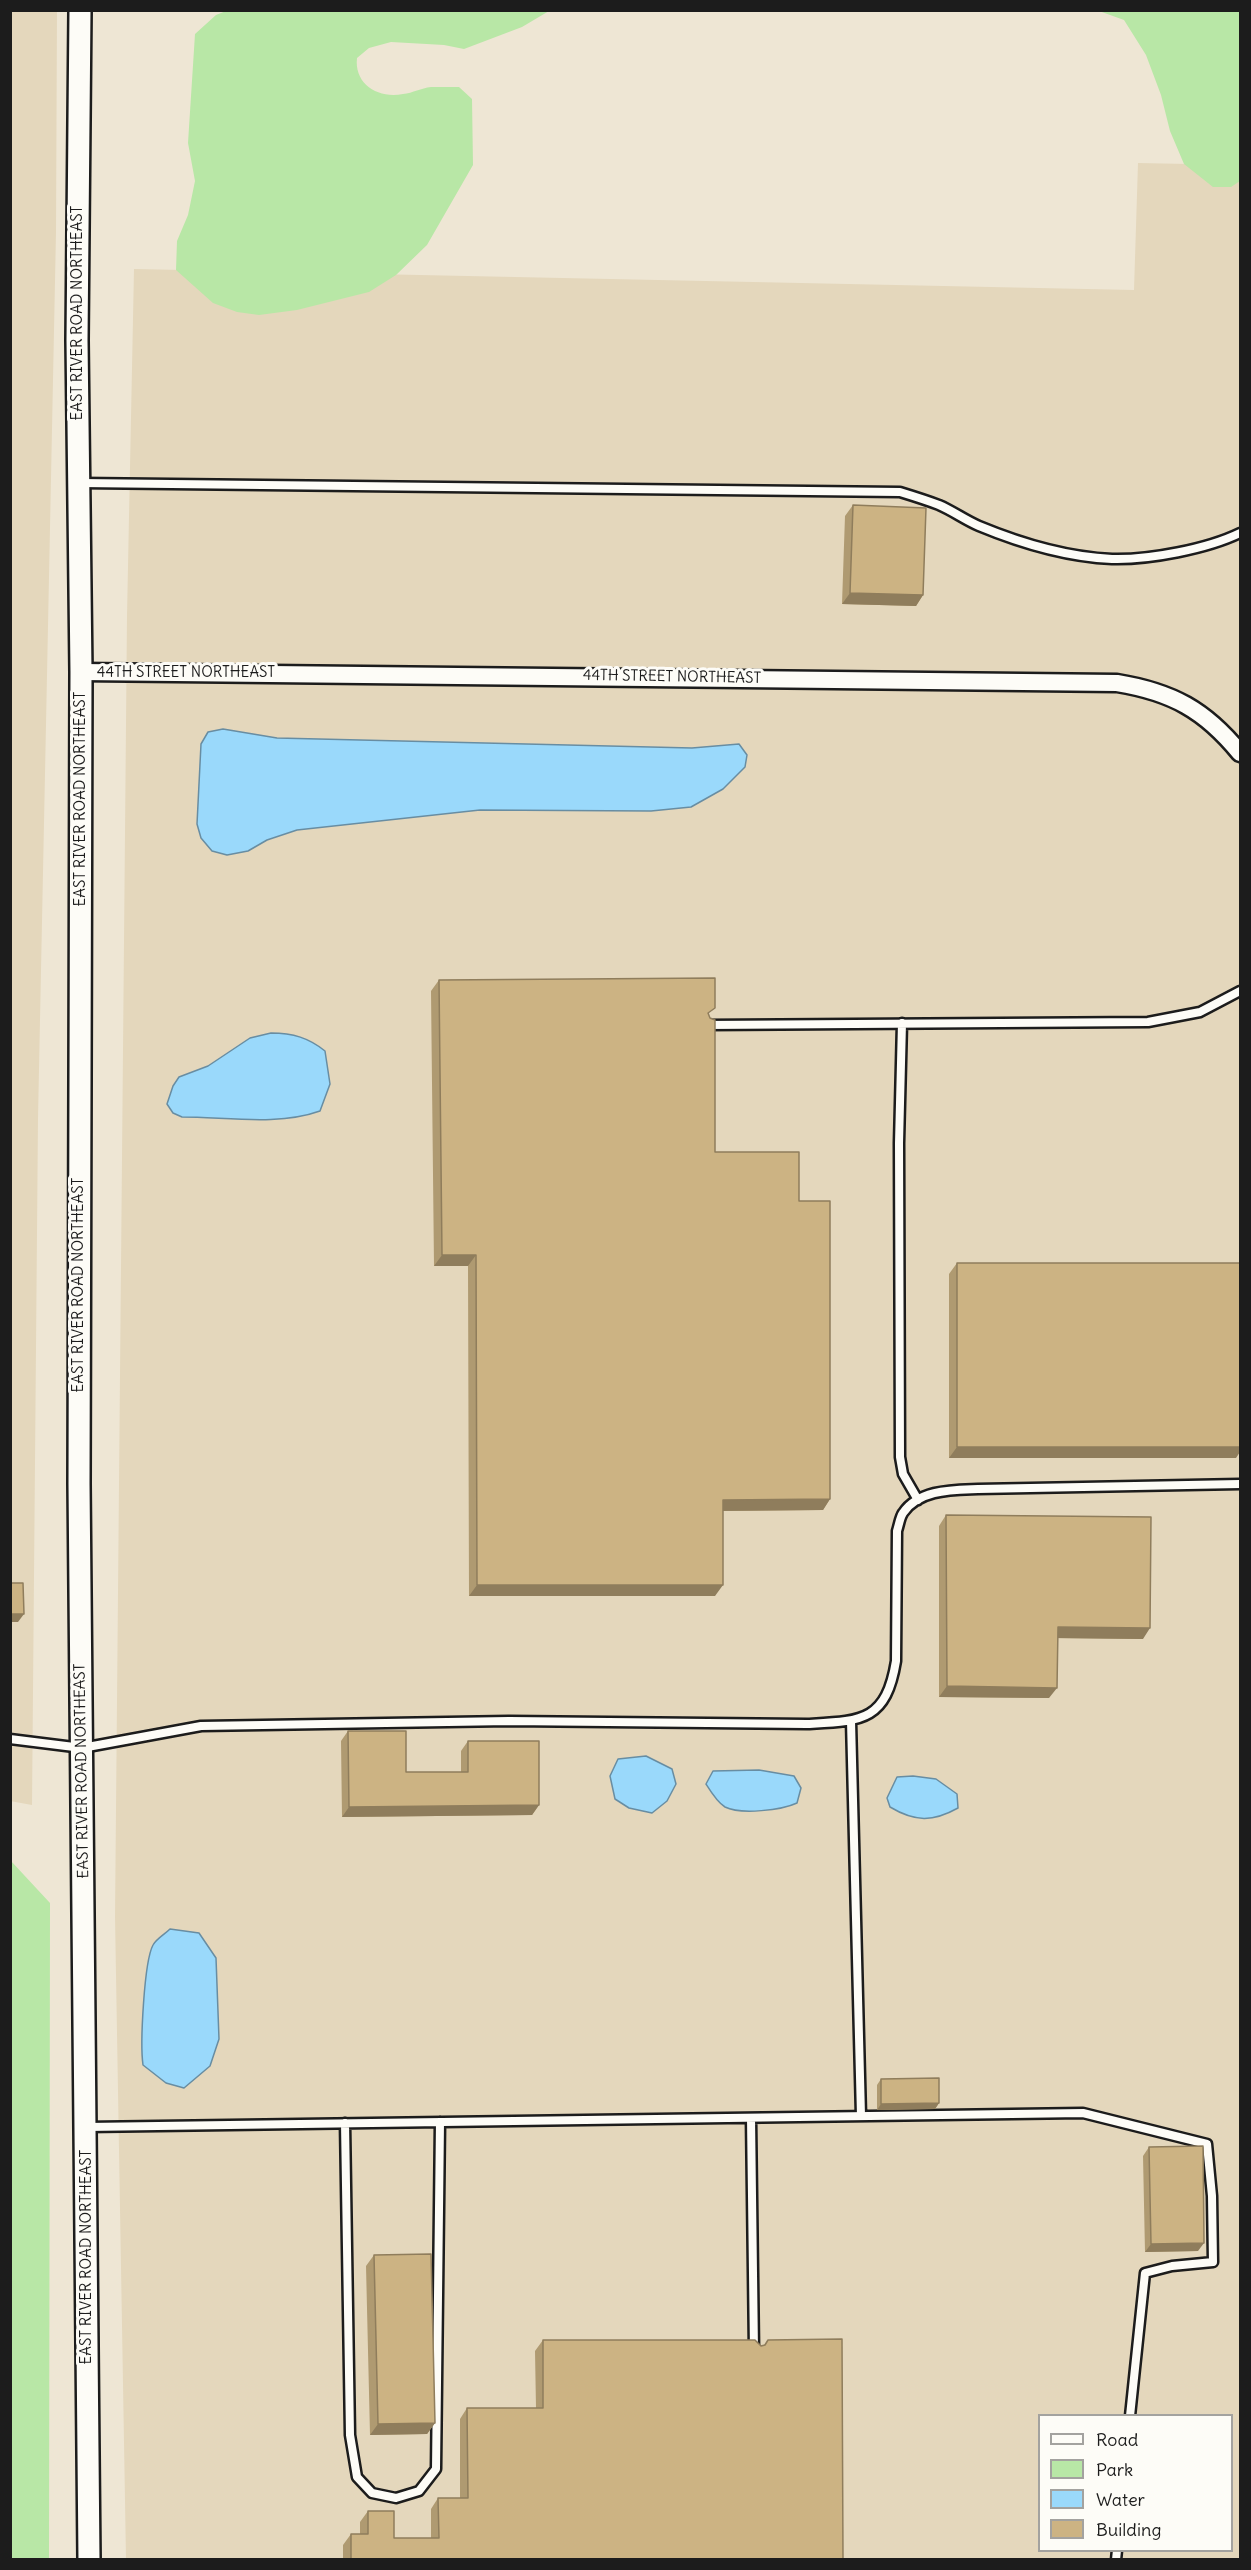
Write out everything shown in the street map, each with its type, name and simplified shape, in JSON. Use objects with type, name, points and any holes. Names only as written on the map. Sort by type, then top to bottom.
[{"type":"street","name":"EAST RIVER ROAD NORTHEAST","points":[[80,10],[76,340],[81,672],[79,1483],[89,2559]]},
{"type":"street","name":"44TH STREET NORTHEAST","points":[[81,672],[1118,683],[1147,688],[1198,711],[1224,733],[1240,753]]},
{"type":"lane","points":[[78,483],[900,492],[939,505],[978,526],[1014,539],[1058,551],[1112,559],[1164,554],[1219,544],[1240,533]]},
{"type":"lane","points":[[707,1025],[1148,1022],[1200,1012],[1239,995]]},
{"type":"lane","points":[[902,1023],[899,1143],[900,1457],[903,1474],[918,1500]]},
{"type":"lane","points":[[10,1739],[82,1748],[201,1726],[509,1721],[807,1724],[851,1721],[871,1713],[885,1701],[893,1680],[897,1661],[897,1531],[903,1512],[918,1500],[939,1491],[978,1489],[1240,1484]]},
{"type":"lane","points":[[851,1721],[861,2116]]},
{"type":"lane","points":[[86,2127],[1083,2113],[1207,2144],[1212,2196],[1213,2262],[1172,2266],[1145,2273],[1131,2414]]},
{"type":"lane","points":[[751,2118],[754,2351]]},
{"type":"lane","points":[[345,2123],[350,2435],[357,2477],[372,2493],[396,2498],[419,2492],[436,2469],[440,2122]]},
{"type":"shaded area","points":[[10,11],[57,11],[56,232],[38,1118],[32,1805],[10,1801]]},
{"type":"shaded area","points":[[1138,163],[1240,165],[1240,2559],[126,2559],[115,1916],[127,616],[134,269],[1134,290]]},
{"type":"green space","points":[[226,11],[549,11],[522,27],[464,49],[444,45],[391,42],[369,48],[357,58],[359,75],[370,88],[377,92],[394,95],[431,87],[459,87],[472,99],[473,165],[427,245],[396,275],[369,292],[297,310],[259,315],[237,312],[213,303],[176,270],[177,241],[188,215],[195,181],[188,143],[195,34],[216,15]]},
{"type":"green space","points":[[1099,11],[1240,11],[1240,181],[1231,187],[1213,187],[1184,164],[1170,131],[1161,95],[1146,55],[1124,20]]},
{"type":"green space","points":[[11,1861],[50,1903],[49,2559],[11,2559]]},
{"type":"water","points":[[223,729],[277,738],[692,748],[739,744],[747,755],[745,767],[723,789],[691,807],[651,811],[480,810],[297,830],[267,840],[248,851],[227,855],[212,851],[201,838],[197,824],[201,744],[208,732]]},
{"type":"water","points":[[271,1033],[300,1037],[325,1051],[330,1084],[320,1111],[304,1116],[252,1120],[182,1117],[173,1113],[167,1104],[173,1086],[179,1077],[208,1066],[250,1038]]},
{"type":"water","points":[[646,1756],[672,1769],[676,1784],[667,1801],[652,1813],[629,1808],[615,1799],[610,1776],[618,1759]]},
{"type":"water","points":[[759,1770],[794,1776],[801,1788],[797,1803],[761,1811],[741,1811],[725,1807],[714,1797],[706,1784],[713,1771]]},
{"type":"water","points":[[913,1776],[936,1779],[957,1794],[958,1808],[932,1818],[916,1818],[890,1807],[887,1798],[897,1777]]},
{"type":"water","points":[[170,1929],[199,1933],[216,1958],[219,2039],[210,2066],[184,2088],[166,2083],[143,2065],[142,2040],[147,1968],[154,1943]]},
{"type":"building","points":[[853,505],[926,508],[923,595],[850,593]]},
{"type":"building","points":[[715,978],[715,1008],[708,1013],[710,1018],[715,1020],[715,1152],[799,1152],[799,1201],[830,1201],[830,1499],[723,1500],[723,1585],[477,1585],[476,1255],[442,1255],[439,980]]},
{"type":"building","points":[[957,1263],[1240,1263],[1240,1447],[957,1447]]},
{"type":"building","points":[[946,1515],[1151,1517],[1150,1628],[1058,1627],[1057,1688],[947,1686]]},
{"type":"building","points":[[10,1583],[23,1583],[24,1614],[10,1614]]},
{"type":"building","points":[[348,1731],[406,1731],[406,1772],[468,1772],[468,1741],[539,1741],[539,1805],[349,1807]]},
{"type":"building","points":[[939,2078],[939,2103],[881,2104],[881,2079]]},
{"type":"building","points":[[1203,2146],[1204,2243],[1151,2244],[1149,2147]]},
{"type":"building","points":[[431,2254],[435,2423],[378,2424],[374,2255]]},
{"type":"building","points":[[842,2339],[843,2559],[351,2559],[351,2534],[368,2534],[368,2511],[394,2511],[394,2538],[439,2538],[438,2498],[468,2498],[467,2408],[543,2408],[543,2340],[755,2340],[761,2346],[765,2345],[768,2340]]}]
